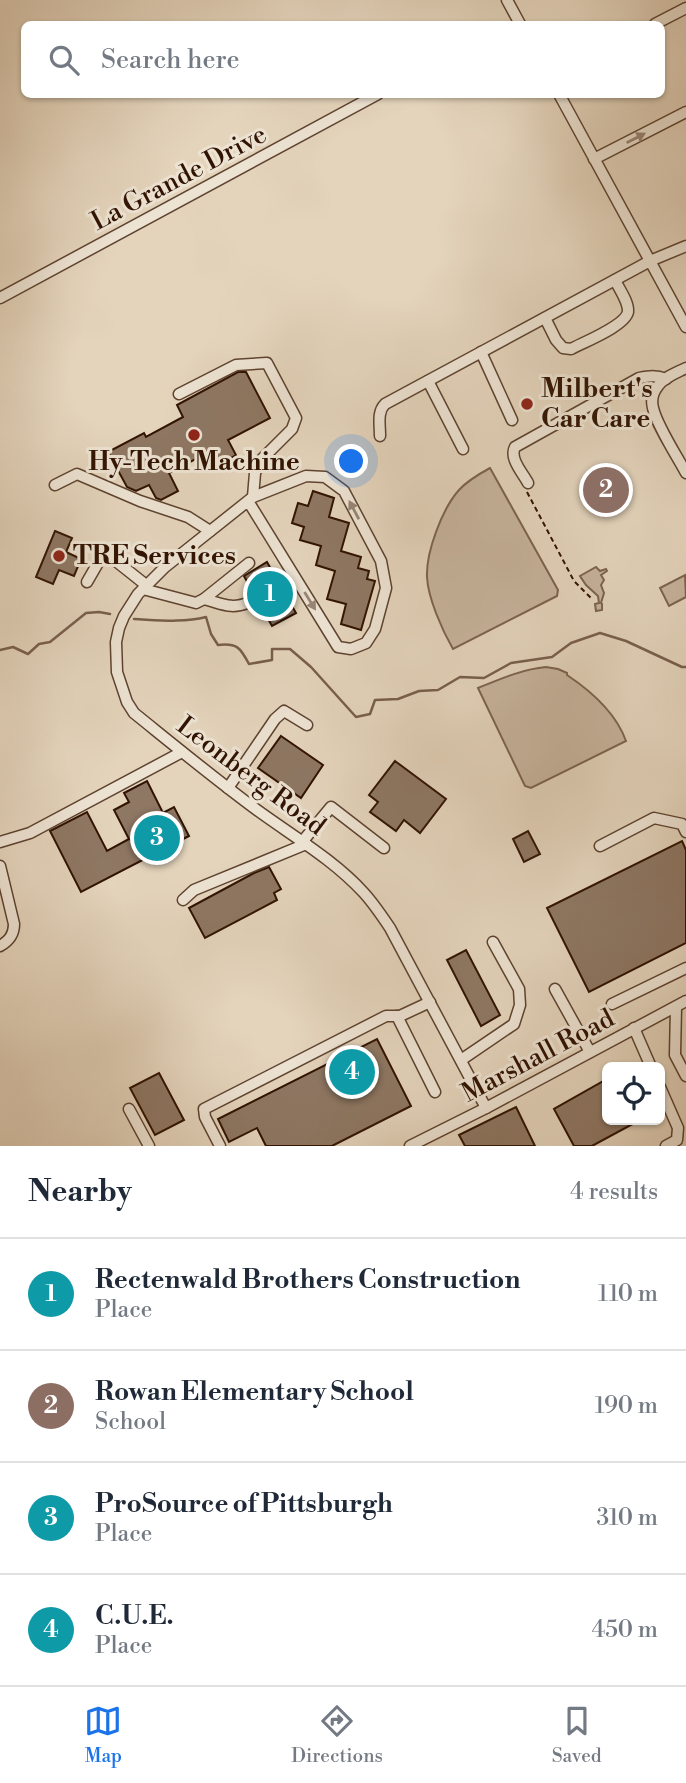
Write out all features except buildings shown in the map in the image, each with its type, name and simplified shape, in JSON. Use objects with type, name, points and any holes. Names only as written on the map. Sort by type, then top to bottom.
[{"type":"street","points":[[507,0],[518,21]]},
{"type":"street","points":[[661,21],[686,8]]},
{"type":"street","name":"La Grande Drive","points":[[0,298],[371,98]]},
{"type":"street","points":[[561,98],[686,327]]},
{"type":"street","points":[[594,159],[682,114]]},
{"type":"street","points":[[380,436],[381,408],[385,404],[650,261],[686,246]]},
{"type":"street","points":[[545,318],[556,340],[563,348],[571,349],[621,323],[628,313],[626,302],[615,280]]},
{"type":"street","points":[[481,352],[512,419]]},
{"type":"street","points":[[179,394],[236,365],[267,363],[296,418],[292,429],[261,460],[255,473],[250,499]]},
{"type":"street","points":[[686,368],[666,379],[657,387],[652,398],[656,417],[686,473]]},
{"type":"street","points":[[526,486],[514,457],[515,447],[639,378],[659,376],[666,379]]},
{"type":"street","points":[[428,381],[463,450]]},
{"type":"street","points":[[55,485],[77,474],[140,501],[188,517],[210,531]]},
{"type":"street","name":"Leonberg Road","points":[[250,499],[338,647],[351,649],[366,643],[375,629],[386,588],[381,561],[344,491],[325,477],[306,476],[250,499],[144,587],[124,615],[119,628],[117,672],[127,702],[134,713],[228,788],[354,882],[377,907],[486,1108]]},
{"type":"street","points":[[87,582],[102,556],[107,554],[144,587],[196,603],[249,562]]},
{"type":"street","points":[[204,599],[229,606],[239,606],[250,601]]},
{"type":"street","points":[[228,788],[275,719],[284,711],[307,726]]},
{"type":"street","points":[[0,842],[30,833],[183,752]]},
{"type":"street","points":[[183,900],[194,890],[304,843],[331,807],[384,848]]},
{"type":"street","points":[[600,846],[654,818],[682,824],[686,832]]},
{"type":"street","points":[[0,866],[14,924],[11,937],[0,946]]},
{"type":"street","points":[[461,1060],[514,1024],[520,1005],[519,989],[493,942]]},
{"type":"street","points":[[612,1004],[686,968]]},
{"type":"street","points":[[555,989],[590,1052]]},
{"type":"street","name":"Marshall Road","points":[[410,1146],[686,1001]]},
{"type":"street","points":[[220,1146],[205,1117],[204,1109],[386,1016],[397,1016],[430,1002]]},
{"type":"street","points":[[676,1007],[675,1055],[686,1076]]},
{"type":"street","points":[[397,1016],[435,1091]]},
{"type":"street","points":[[634,1028],[649,1062]]},
{"type":"street","points":[[675,1055],[686,1049]]},
{"type":"street","points":[[665,1098],[678,1128],[677,1140],[666,1146]]},
{"type":"street","points":[[129,1109],[149,1146]]},
{"type":"path","points":[[526,486],[574,581],[591,598]]},
{"type":"shaded area","points":[[490,468],[558,590],[557,596],[453,649],[430,594],[427,577],[429,556],[441,519],[453,498],[477,475]]},
{"type":"shaded area","points":[[596,567],[600,571],[607,571],[601,575],[604,580],[601,585],[604,593],[602,610],[596,611],[598,596],[580,576]]},
{"type":"shaded area","points":[[685,575],[686,597],[669,606],[660,588]]},
{"type":"shaded area","points":[[546,667],[567,673],[594,696],[616,721],[626,741],[531,788],[525,786],[478,688],[520,672]]},
{"type":"waterway","points":[[0,650],[13,647],[28,654],[39,644],[50,642],[86,613],[110,614]]},
{"type":"waterway","points":[[134,619],[179,621],[206,617],[211,634],[218,645],[237,647],[249,664],[272,660],[272,649],[290,649],[311,667],[356,717],[370,714],[375,700],[398,699],[419,691],[438,690],[460,677],[484,678],[511,663],[552,657],[571,643],[600,633],[626,641],[686,667]]},
{"type":"place","name":"Milbert's Car Care","points":[[527,404]]},
{"type":"place","name":"Hy-Tech Machine","points":[[194,435]]},
{"type":"place","name":"Rowan Elementary School","points":[[606,490]]},
{"type":"place","name":"TRE Services","points":[[59,556]]},
{"type":"place","name":"Rectenwald Brothers Construction","points":[[270,594]]},
{"type":"place","name":"ProSource of Pittsburgh","points":[[157,838]]},
{"type":"place","name":"C.U.E.","points":[[352,1072]]}]
